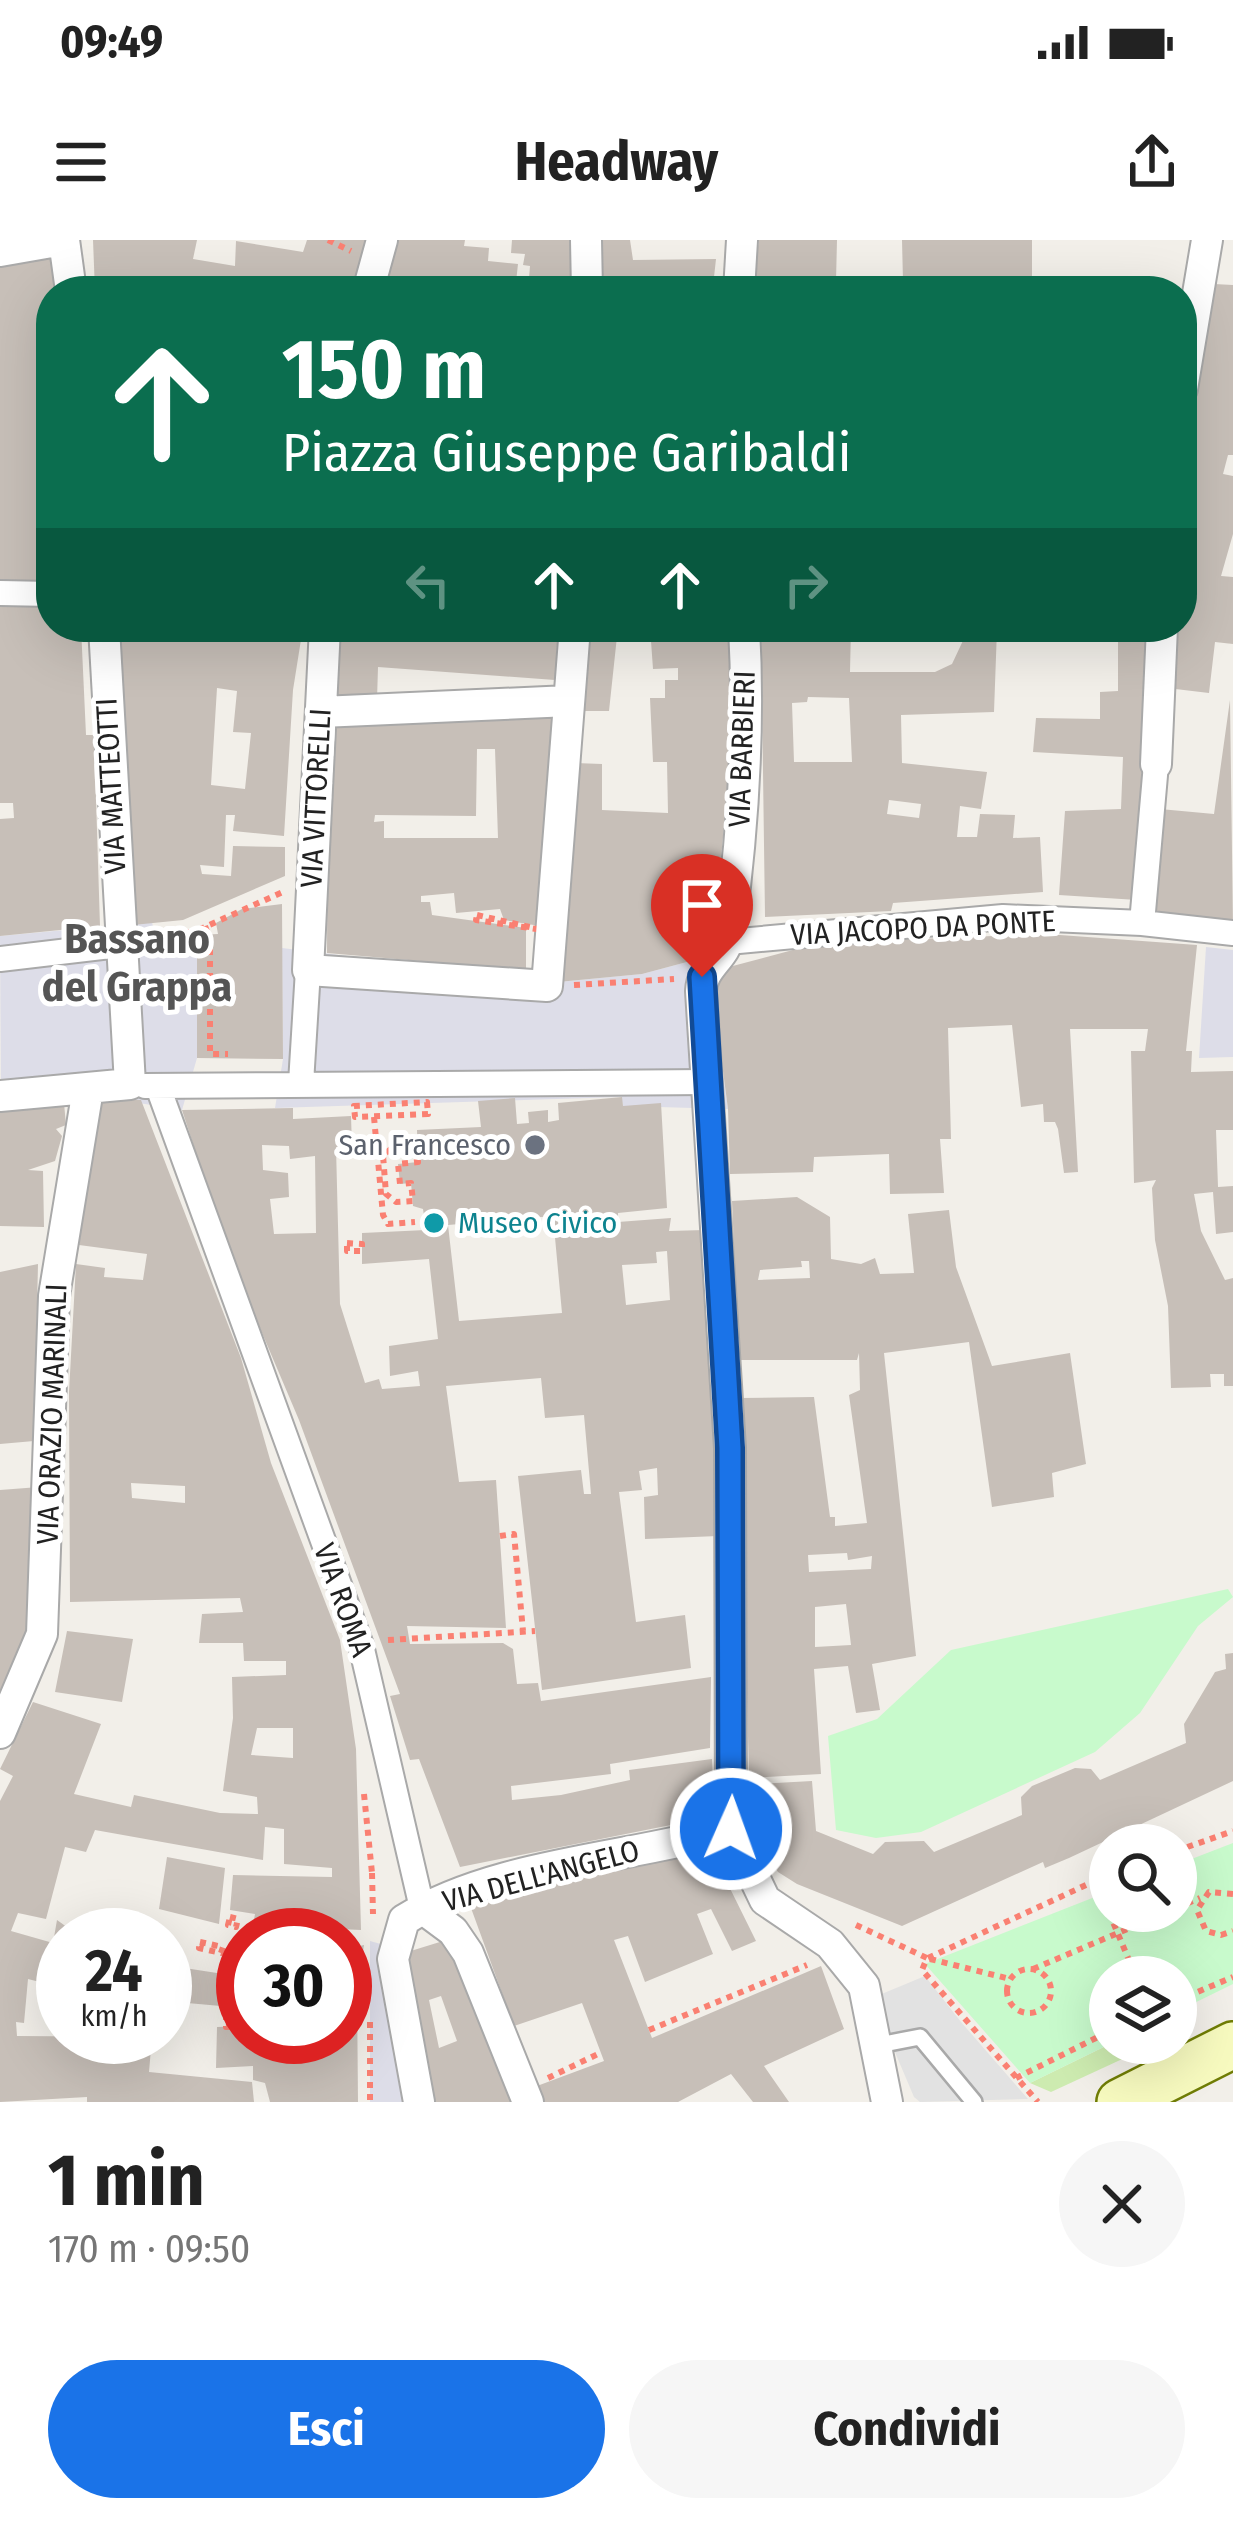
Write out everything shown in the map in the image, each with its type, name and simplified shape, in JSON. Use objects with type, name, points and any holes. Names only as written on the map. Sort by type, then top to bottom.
[{"type":"main road","points":[[1120,2102],[1233,2045]]},
{"type":"street","points":[[0,251],[63,240],[68,276]]},
{"type":"street","points":[[372,276],[382,240]]},
{"type":"street","points":[[586,240],[587,276]]},
{"type":"street","points":[[741,276],[742,240]]},
{"type":"street","points":[[1197,303],[1208,240]]},
{"type":"street","points":[[0,593],[36,594]]},
{"type":"street","name":"VIA MATTEOTTI","points":[[105,642],[119,945],[144,1086]]},
{"type":"street","name":"VIA VITTORELLI","points":[[308,970],[324,642]]},
{"type":"street","points":[[290,1083],[308,970],[554,986],[574,642]]},
{"type":"street","name":"VIA BARBIERI","points":[[728,942],[747,779],[744,642]]},
{"type":"street","points":[[1142,922],[1161,642]]},
{"type":"street","points":[[321,712],[569,701]]},
{"type":"street","name":"VIA JACOPO DA PONTE","points":[[728,942],[1003,917],[1142,922],[1233,934]]},
{"type":"street","points":[[728,942],[702,977],[730,1448],[731,1829],[765,1900],[830,1944],[864,1986],[887,2102]]},
{"type":"street","points":[[0,959],[119,945]]},
{"type":"street","points":[[0,1096],[188,1085],[708,1082]]},
{"type":"street","name":"VIA ROMA","points":[[144,1086],[361,1645],[422,1908]]},
{"type":"street","name":"VIA ORAZIO MARINALI","points":[[0,1733],[42,1634],[54,1296],[88,1089]]},
{"type":"street","name":"VIA DELL'ANGELO","points":[[422,1908],[548,1869],[731,1829]]},
{"type":"street","points":[[419,2102],[392,1959],[404,1920],[422,1908],[453,1931],[468,1953],[530,2094]]},
{"type":"lane","points":[[877,2055],[889,2044],[920,2037],[974,2102]]},
{"type":"path","points":[[119,945],[196,931],[262,899],[312,885]]},
{"type":"path","points":[[500,916],[543,926],[538,929],[476,920],[500,916]]},
{"type":"path","points":[[205,926],[210,939],[210,1054],[247,1054]]},
{"type":"path","points":[[554,986],[702,977]]},
{"type":"path","points":[[374,1117],[383,1215],[388,1224],[415,1222]]},
{"type":"path","points":[[417,1148],[417,1157],[418,1162],[398,1164],[400,1184],[411,1184],[412,1201],[397,1202],[386,1194],[383,1155],[417,1148]]},
{"type":"path","points":[[500,1536],[514,1534],[523,1631]]},
{"type":"path","points":[[361,1645],[415,1636],[535,1630]]},
{"type":"path","points":[[1197,1844],[1233,1831]]},
{"type":"path","points":[[1038,2102],[922,1970],[927,1958],[1089,1882]]},
{"type":"path","points":[[1197,1900],[1216,1890],[1232,1892]]},
{"type":"path","points":[[1203,1897],[1197,1910],[1201,1925],[1214,1934],[1233,1931]]},
{"type":"path","points":[[845,1919],[927,1958],[1010,1978],[1118,1933],[1127,1956]]},
{"type":"path","points":[[650,2030],[821,1959],[801,1953]]},
{"type":"path","points":[[1010,1978],[1007,1993],[1012,2006],[1024,2013],[1039,2012],[1052,1988],[1046,1976],[1033,1969]]},
{"type":"path","points":[[1197,1992],[1233,1977]]},
{"type":"path","points":[[1016,2078],[1089,2042]]},
{"type":"path","points":[[530,2094],[601,2053]]},
{"type":"green space","points":[[1228,1589],[1233,1597],[1198,1626],[1140,1713],[1095,1752],[921,1832],[876,1838],[836,1830],[828,1736],[877,1719],[951,1650]]},
{"type":"green space","points":[[1233,1843],[1233,1984],[1197,2002],[1197,1956],[1089,1956],[1089,2054],[1030,2083],[925,1964],[1089,1899],[1089,1932],[1197,1932],[1197,1857]]},
{"type":"green space","points":[[1089,2054],[1089,2064],[1112,2064],[1051,2092],[1030,2083]]},
{"type":"shaded area","points":[[152,922],[154,932],[189,929],[197,935],[197,1058],[182,1110],[102,1097],[1,1102],[0,936]]},
{"type":"shaded area","points":[[1206,947],[1233,950],[1233,1057],[1199,1058]]},
{"type":"shaded area","points":[[282,948],[558,982],[642,974],[698,959],[710,972],[728,1109],[623,1106],[621,1097],[275,1108],[283,1059]]},
{"type":"shaded area","points":[[372,1942],[398,1949],[423,2102],[370,2102]]},
{"type":"shaded area","points":[[925,1976],[1028,2099],[920,2102],[914,2097],[872,1998]]},
{"type":"building","points":[[93,240],[197,240],[193,259],[235,266],[236,241],[303,252],[307,240],[368,240],[356,276],[94,276]]},
{"type":"building","points":[[394,240],[465,240],[464,246],[489,248],[488,261],[518,264],[517,276],[382,276]]},
{"type":"building","points":[[512,240],[573,240],[574,276],[529,276],[530,266],[523,265],[525,254],[511,253]]},
{"type":"building","points":[[594,240],[630,240],[633,260],[716,259],[714,276],[592,276]]},
{"type":"building","points":[[759,240],[837,240],[836,276],[754,276]]},
{"type":"building","points":[[902,240],[1032,240],[1032,276],[903,276]]},
{"type":"building","points":[[57,255],[59,276],[36,276],[36,588],[0,588],[0,267]]},
{"type":"building","points":[[1214,284],[1233,285],[1233,455],[1228,455],[1223,474],[1233,476],[1233,534],[1221,576],[1233,577],[1233,644],[1215,642],[1209,693],[1167,688],[1169,642],[1197,642],[1197,387]]},
{"type":"building","points":[[36,598],[36,642],[82,642],[86,735],[94,735],[100,926],[0,936],[0,819],[14,818],[13,803],[0,803],[0,599]]},
{"type":"building","points":[[114,642],[301,642],[284,836],[233,831],[235,815],[226,815],[224,867],[200,865],[202,874],[231,876],[233,846],[285,847],[285,876],[183,920],[123,926]],"holes":[[[217,688],[237,691],[233,732],[251,733],[245,789],[211,785]]]},
{"type":"building","points":[[333,642],[557,642],[555,680],[378,667],[377,700],[327,698]]},
{"type":"building","points":[[584,642],[616,642],[609,711],[582,711]]},
{"type":"building","points":[[651,642],[730,642],[728,788],[721,857],[698,959],[642,974],[558,982],[572,879],[575,763],[602,764],[602,810],[668,813],[667,762],[653,762],[650,698],[665,698],[665,680],[678,680],[678,668],[653,669]]},
{"type":"building","points":[[761,642],[851,642],[850,672],[935,672],[952,664],[962,642],[997,642],[994,712],[901,715],[902,763],[987,772],[981,809],[960,806],[957,837],[977,837],[980,814],[1015,815],[1013,838],[1040,837],[1043,892],[893,903],[891,911],[765,917]],"holes":[[[808,697],[849,698],[852,762],[794,762],[792,703],[807,702]],[[889,800],[921,804],[919,818],[887,814]]]},
{"type":"building","points":[[1118,642],[1146,642],[1137,900],[1059,895],[1065,811],[1121,809],[1123,757],[1033,752],[1036,718],[1100,719],[1100,692],[1118,691]]},
{"type":"building","points":[[1230,700],[1233,927],[1151,913],[1160,809],[1214,814]]},
{"type":"building","points":[[328,714],[556,716],[546,927],[504,920],[500,909],[456,913],[454,893],[421,896],[421,902],[430,902],[432,915],[526,928],[526,970],[327,953]],"holes":[[[477,749],[495,749],[498,838],[384,838],[384,821],[374,822],[375,815],[476,816]]]},
{"type":"building","points":[[282,904],[283,1059],[197,1058],[197,935],[218,934],[216,923],[242,909]]},
{"type":"building","points":[[1046,934],[1197,945],[1186,1051],[1192,1051],[1191,1072],[1233,1071],[1233,1130],[1216,1130],[1218,1187],[1233,1186],[1233,1232],[1216,1234],[1213,1192],[1194,1194],[1201,1231],[1225,1280],[1233,1278],[1233,1386],[1224,1386],[1224,1374],[1210,1374],[1211,1387],[1171,1388],[1168,1306],[1155,1240],[1152,1188],[1156,1180],[1134,1183],[1131,1051],[1145,1051],[1148,1029],[1070,1029],[1078,1172],[1064,1173],[1058,1129],[1055,1122],[1044,1122],[1043,1104],[1021,1107],[1012,1025],[948,1028],[951,1139],[940,1139],[944,1193],[890,1194],[889,1154],[814,1157],[813,1172],[730,1174],[728,1109],[710,972],[819,943]]},
{"type":"building","points":[[102,1097],[141,1100],[241,1358],[271,1463],[340,1640],[356,1749],[360,1908],[230,1908],[233,1875],[332,1877],[332,1868],[284,1864],[284,1829],[265,1827],[263,1860],[95,1830],[86,1852],[65,1847],[49,1908],[36,1908],[36,1917],[18,1913],[11,1931],[36,1938],[36,1981],[28,1979],[24,2023],[16,2022],[17,2036],[36,2036],[36,2064],[150,2064],[149,2072],[252,2082],[254,2102],[87,2102],[87,2097],[0,2102],[0,1801],[13,1776],[0,1769],[33,1702],[101,1724],[74,1794],[131,1807],[134,1795],[220,1813],[258,1814],[257,1797],[223,1791],[233,1718],[232,1677],[286,1675],[286,1661],[244,1661],[243,1643],[199,1643],[202,1614],[243,1612],[240,1598],[70,1602],[69,1392],[76,1264],[105,1268],[104,1277],[143,1280],[147,1254],[79,1245]],"holes":[[[131,1483],[185,1486],[185,1503],[132,1498]],[[257,1728],[293,1728],[293,1758],[251,1755]]]},
{"type":"building","points":[[622,1097],[623,1106],[661,1103],[667,1208],[618,1213],[618,1222],[671,1218],[669,1231],[705,1230],[718,1536],[645,1539],[644,1497],[658,1495],[657,1468],[639,1471],[642,1490],[619,1492],[636,1622],[685,1615],[691,1668],[542,1690],[518,1476],[581,1470],[584,1494],[591,1494],[584,1415],[545,1418],[541,1378],[446,1386],[459,1482],[496,1480],[506,1628],[407,1626],[410,1644],[503,1643],[513,1649],[517,1684],[538,1683],[541,1701],[711,1677],[710,1748],[610,1764],[611,1774],[511,1786],[512,1800],[561,1795],[630,1780],[629,1770],[712,1759],[714,1803],[706,1818],[460,1867],[419,1759],[410,1760],[390,1696],[400,1694],[299,1420],[254,1314],[249,1315],[182,1110],[293,1108],[293,1119],[351,1116],[352,1147],[336,1147],[340,1304],[365,1383],[379,1379],[382,1389],[420,1386],[418,1371],[390,1376],[389,1346],[438,1339],[429,1259],[362,1264],[362,1233],[426,1230],[423,1209],[413,1206],[411,1183],[400,1184],[398,1164],[418,1162],[417,1130],[481,1127],[478,1101],[515,1098],[517,1124],[529,1123],[528,1112],[548,1110],[548,1122],[559,1120],[558,1103]],"holes":[[[262,1145],[289,1146],[290,1159],[315,1156],[316,1233],[274,1234],[270,1199],[289,1197],[288,1173],[263,1170]],[[553,1216],[562,1313],[459,1321],[448,1225]],[[667,1251],[670,1300],[626,1305],[622,1265],[657,1263],[656,1252]]]},
{"type":"building","points":[[0,1102],[64,1103],[66,1125],[56,1129],[62,1136],[55,1161],[28,1170],[43,1171],[44,1227],[0,1226]]},
{"type":"building","points":[[797,1197],[830,1217],[831,1259],[861,1264],[875,1258],[880,1274],[914,1273],[908,1214],[949,1210],[956,1267],[992,1366],[1070,1353],[1086,1464],[1052,1473],[1054,1497],[992,1507],[969,1342],[884,1353],[916,1656],[872,1664],[880,1710],[856,1713],[848,1666],[814,1669],[821,1774],[749,1778],[740,1398],[814,1397],[830,1517],[835,1517],[835,1526],[867,1523],[849,1395],[860,1390],[859,1353],[857,1360],[739,1360],[732,1201]],"holes":[[[801,1261],[809,1261],[810,1278],[758,1280],[760,1270],[802,1267]],[[847,1553],[848,1560],[872,1556],[871,1569],[809,1572],[808,1555]],[[846,1604],[851,1645],[815,1647],[815,1607]]]},
{"type":"building","points":[[38,1264],[34,1441],[0,1444],[0,1272]]},
{"type":"building","points":[[39,1487],[27,1633],[0,1702],[0,1490]]},
{"type":"building","points":[[67,1631],[133,1639],[122,1702],[55,1692]]},
{"type":"building","points":[[1233,1653],[1233,1781],[1141,1824],[1089,1824],[1089,1849],[1069,1858],[1045,1868],[1043,1862],[902,1926],[797,1884],[778,1872],[763,1849],[755,1784],[812,1781],[816,1831],[873,1854],[885,1842],[924,1841],[934,1852],[1022,1815],[1021,1797],[1032,1786],[1075,1768],[1091,1769],[1100,1780],[1186,1743],[1184,1724],[1215,1672],[1226,1669],[1225,1654]]},
{"type":"building","points":[[712,1852],[756,1941],[732,1951],[711,1909],[697,1914],[713,1954],[645,1982],[628,1936],[614,1940],[652,2038],[821,1966],[844,2029],[764,2066],[789,2102],[753,2102],[731,2074],[678,2102],[542,2102],[537,2086],[604,2061],[582,2003],[514,2026],[471,1908],[607,1868]]},
{"type":"building","points":[[167,1857],[225,1868],[216,1923],[192,1917],[192,1908],[159,1908]]},
{"type":"building","points":[[456,1937],[517,2102],[435,2102],[419,2056],[401,1954]],"holes":[[[441,1996],[457,2041],[439,2048],[429,2000]]]},
{"type":"building","points":[[192,1969],[216,1973],[216,2006],[192,2003]]},
{"type":"building","points":[[216,2064],[358,2064],[358,2102],[270,2102],[265,2083],[253,2080],[253,2066],[216,2068]]},
{"type":"place","name":"San Francesco","points":[[535,1145]]},
{"type":"place","name":"Museo Civico","points":[[434,1223]]},
{"type":"district","name":"Bassano del Grappa","points":[[137,962]]},
{"type":"route","points":[[702,977],[730,1448],[731,1829]]}]
